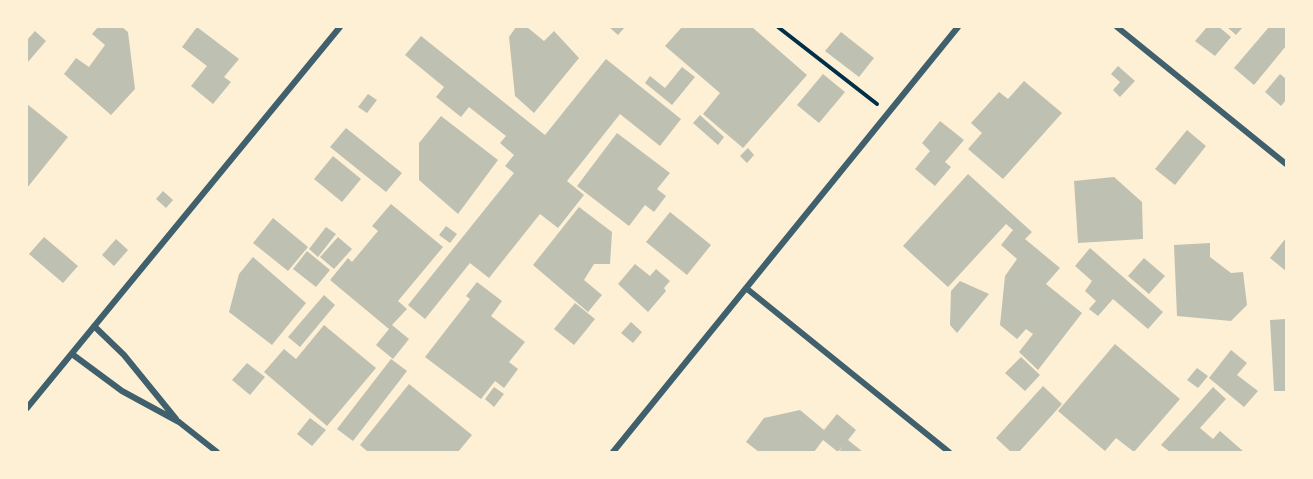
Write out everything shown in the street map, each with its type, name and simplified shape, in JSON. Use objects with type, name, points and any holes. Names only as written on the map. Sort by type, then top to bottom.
[{"type":"street","points":[[27,408],[340,27]]},
{"type":"street","points":[[613,452],[958,27]]},
{"type":"street","points":[[1117,27],[1286,164]]},
{"type":"street","points":[[746,288],[949,452]]},
{"type":"street","points":[[94,326],[124,355],[178,422]]},
{"type":"street","points":[[72,354],[122,391],[178,422],[217,452]]},
{"type":"path","points":[[778,27],[888,113]]},
{"type":"building","points":[[98,27],[122,27],[128,32],[135,89],[111,115],[64,74],[76,58],[89,67],[105,45],[92,34]]},
{"type":"building","points":[[197,27],[239,59],[224,77],[231,82],[213,104],[191,86],[207,66],[182,47]]},
{"type":"building","points":[[516,27],[527,27],[544,41],[554,31],[579,58],[534,113],[515,96],[509,37]]},
{"type":"building","points":[[609,27],[625,27],[618,35]]},
{"type":"building","points":[[682,27],[752,27],[807,75],[743,148],[703,114],[720,93],[665,46]]},
{"type":"building","points":[[1207,27],[1219,27],[1231,37],[1215,56],[1195,41]]},
{"type":"building","points":[[1227,27],[1243,27],[1236,35]]},
{"type":"building","points":[[1269,27],[1286,27],[1286,46],[1254,85],[1234,68]]},
{"type":"building","points":[[35,31],[46,41],[27,63],[27,40]]},
{"type":"building","points":[[841,32],[874,58],[859,77],[825,51]]},
{"type":"building","points":[[421,36],[545,135],[606,59],[681,119],[660,146],[620,114],[567,181],[584,195],[558,228],[540,214],[489,278],[470,263],[425,319],[408,305],[514,173],[505,166],[514,155],[500,143],[506,136],[469,107],[461,117],[436,97],[444,87],[405,55]]},
{"type":"building","points":[[1118,66],[1135,81],[1120,97],[1113,90],[1120,82],[1111,74]]},
{"type":"building","points":[[682,67],[695,77],[672,105],[645,83],[650,76],[665,88]]},
{"type":"building","points":[[823,74],[845,92],[819,123],[797,105]]},
{"type":"building","points":[[1280,74],[1286,79],[1286,100],[1281,106],[1265,92]]},
{"type":"building","points":[[1024,81],[1062,113],[1003,179],[968,149],[982,133],[971,123],[999,92],[1008,99]]},
{"type":"building","points":[[368,94],[377,100],[367,113],[358,107]]},
{"type":"building","points":[[27,104],[68,137],[27,188]]},
{"type":"building","points":[[700,115],[724,137],[718,145],[693,123]]},
{"type":"building","points":[[441,116],[498,160],[458,214],[419,180],[419,143]]},
{"type":"building","points":[[940,121],[964,140],[945,162],[951,167],[935,186],[915,169],[930,151],[922,143]]},
{"type":"building","points":[[346,128],[402,173],[386,192],[330,147]]},
{"type":"building","points":[[1187,130],[1206,146],[1175,185],[1155,169]]},
{"type":"building","points":[[617,133],[670,173],[657,189],[666,196],[654,212],[645,205],[629,226],[577,186]]},
{"type":"building","points":[[748,148],[754,155],[747,163],[740,156]]},
{"type":"building","points":[[333,156],[361,179],[342,202],[314,179]]},
{"type":"building","points":[[968,174],[1032,232],[1025,239],[1060,268],[1046,284],[1082,313],[1038,370],[1019,352],[1033,334],[1026,329],[1017,339],[1000,325],[1005,276],[1017,259],[1001,245],[1013,230],[1006,224],[948,287],[903,246]]},
{"type":"building","points":[[1114,177],[1142,202],[1143,239],[1078,243],[1074,181]]},
{"type":"building","points":[[163,191],[173,200],[166,208],[156,199]]},
{"type":"building","points":[[391,204],[443,247],[398,301],[407,309],[392,325],[409,339],[393,359],[376,345],[389,329],[330,280],[348,258],[352,262],[378,231],[372,226]]},
{"type":"building","points":[[579,207],[612,232],[610,264],[594,264],[584,280],[602,295],[588,312],[533,265]]},
{"type":"building","points":[[670,212],[711,245],[687,275],[646,242]]},
{"type":"building","points":[[273,218],[308,247],[288,271],[253,243]]},
{"type":"building","points":[[446,226],[457,234],[450,243],[439,235]]},
{"type":"building","points":[[326,227],[336,234],[318,257],[309,249]]},
{"type":"building","points":[[44,237],[78,266],[63,283],[29,254]]},
{"type":"building","points":[[338,237],[352,249],[334,269],[320,257]]},
{"type":"building","points":[[1286,238],[1286,271],[1270,258]]},
{"type":"building","points":[[116,239],[128,250],[114,266],[102,255]]},
{"type":"building","points":[[1210,243],[1210,257],[1231,273],[1243,272],[1247,305],[1231,321],[1177,316],[1174,245]]},
{"type":"building","points":[[1090,248],[1163,312],[1148,329],[1113,299],[1098,316],[1089,309],[1096,301],[1085,291],[1092,281],[1075,266]]},
{"type":"building","points":[[307,251],[330,270],[316,287],[293,269]]},
{"type":"building","points":[[253,257],[306,303],[272,345],[229,312],[239,274]]},
{"type":"building","points":[[1144,258],[1165,276],[1149,294],[1128,276]]},
{"type":"building","points":[[635,264],[650,276],[656,269],[670,281],[664,288],[666,291],[648,312],[618,284]]},
{"type":"building","points":[[960,281],[989,294],[957,333],[950,325],[951,291]]},
{"type":"building","points":[[477,282],[502,301],[491,316],[525,342],[509,362],[518,369],[504,388],[495,381],[481,399],[425,357],[470,299],[466,296]]},
{"type":"building","points":[[324,295],[335,305],[300,347],[288,337]]},
{"type":"building","points":[[575,303],[595,319],[574,345],[554,329]]},
{"type":"building","points":[[1286,319],[1286,391],[1274,391],[1270,320]]},
{"type":"building","points":[[631,322],[642,332],[633,343],[621,333]]},
{"type":"building","points":[[324,325],[376,368],[327,426],[264,372],[284,349],[296,359]]},
{"type":"building","points":[[1115,344],[1180,399],[1134,452],[1116,438],[1105,451],[1058,411]]},
{"type":"building","points":[[1231,350],[1247,363],[1237,375],[1258,391],[1244,407],[1209,378]]},
{"type":"building","points":[[1021,357],[1040,375],[1025,391],[1005,373]]},
{"type":"building","points":[[391,359],[407,371],[353,441],[337,429]]},
{"type":"building","points":[[247,363],[265,377],[250,395],[232,380]]},
{"type":"building","points":[[1197,368],[1208,376],[1198,388],[1187,380]]},
{"type":"building","points":[[409,384],[472,435],[458,452],[368,452],[360,445]]},
{"type":"building","points":[[1043,386],[1062,404],[1019,452],[1011,452],[996,438]]},
{"type":"building","points":[[494,387],[504,394],[494,407],[485,399]]},
{"type":"building","points":[[1213,387],[1226,399],[1200,428],[1213,439],[1220,431],[1244,452],[1170,452],[1161,445]]},
{"type":"building","points":[[800,410],[824,430],[837,414],[856,430],[848,440],[863,452],[839,452],[843,446],[838,452],[823,440],[814,452],[759,452],[746,442],[764,418]]},
{"type":"building","points":[[310,418],[326,430],[312,446],[297,434]]}]
